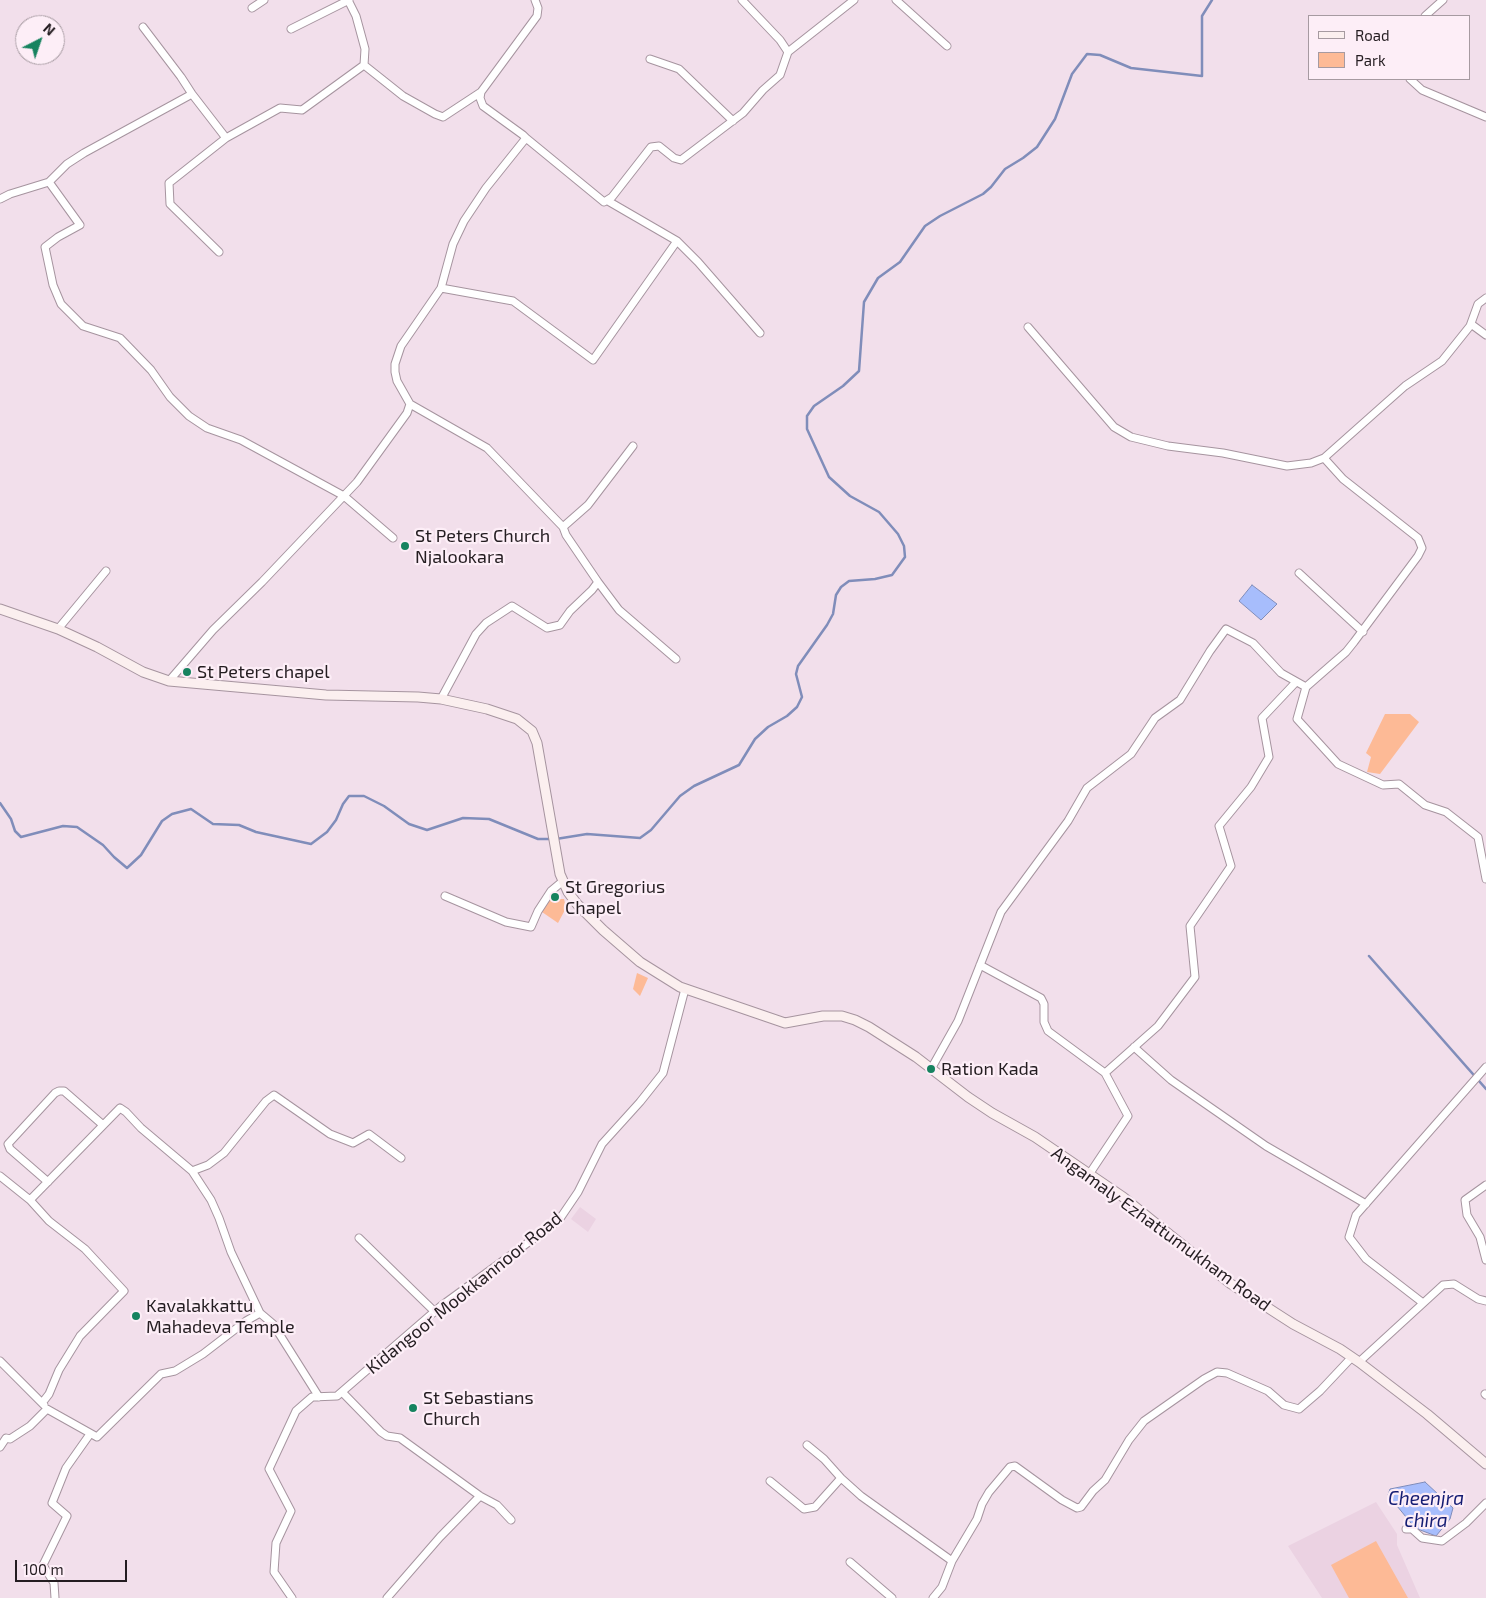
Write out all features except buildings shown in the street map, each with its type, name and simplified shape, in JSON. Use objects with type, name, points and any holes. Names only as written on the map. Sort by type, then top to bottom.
[{"type":"street","points":[[252,8],[264,0]]},
{"type":"street","points":[[291,29],[349,0],[356,16],[365,49],[364,65]]},
{"type":"street","points":[[364,65],[403,96],[435,114],[444,116],[480,92],[537,16],[538,8],[535,0]]},
{"type":"street","points":[[742,0],[780,40],[788,52]]},
{"type":"street","points":[[608,201],[651,147],[659,146],[674,158],[680,160],[733,121],[780,75],[788,52],[854,0]]},
{"type":"street","points":[[896,0],[947,46]]},
{"type":"street","points":[[1427,15],[1443,0]]},
{"type":"street","points":[[143,27],[226,138]]},
{"type":"street","points":[[650,59],[679,69],[733,121]]},
{"type":"street","points":[[219,252],[170,204],[169,183],[226,138],[280,108],[302,110],[364,65]]},
{"type":"street","points":[[1411,80],[1422,90],[1486,118]]},
{"type":"street","points":[[480,92],[483,106],[523,135],[599,199],[604,202],[608,201],[677,241],[698,262],[760,333]]},
{"type":"street","points":[[0,199],[49,182],[67,164],[84,153],[192,94]]},
{"type":"street","points":[[526,138],[486,188],[464,221],[453,244],[441,288],[405,337],[397,355],[394,368],[396,377],[410,404],[487,448],[563,527],[566,535],[619,610],[676,660]]},
{"type":"street","points":[[49,182],[80,225],[58,237],[45,247],[53,285],[59,298],[62,304],[83,326],[120,338],[151,370],[170,397],[189,416],[207,428],[241,440],[344,496],[393,538]]},
{"type":"street","points":[[441,288],[513,301],[592,360],[677,241]]},
{"type":"street","points":[[1028,327],[1114,426],[1131,437],[1168,446],[1223,453],[1287,466],[1311,463],[1324,458],[1405,386],[1442,361],[1471,324],[1476,307],[1486,298]]},
{"type":"street","points":[[1471,324],[1486,335]]},
{"type":"street","points":[[170,681],[213,630],[262,582],[357,482],[407,413],[410,404]]},
{"type":"street","points":[[563,527],[588,505],[633,446]]},
{"type":"street","points":[[1324,458],[1343,480],[1418,538],[1422,548],[1363,632],[1346,652],[1306,688],[1297,719],[1338,764],[1382,785],[1400,784],[1425,805],[1446,812],[1478,837],[1486,878]]},
{"type":"street","points":[[58,629],[106,571]]},
{"type":"street","points":[[1299,573],[1363,632]]},
{"type":"street","points":[[441,699],[476,634],[486,623],[512,606],[547,628],[560,625],[598,582]]},
{"type":"street","name":"Angamaly Ezhattumukham Road","points":[[0,609],[58,629],[97,647],[143,672],[170,681],[326,695],[441,699],[487,709],[517,719],[532,731],[537,743],[558,858],[563,881],[568,892],[577,904],[640,962],[685,989],[784,1023],[823,1016],[842,1016],[855,1020],[916,1057],[984,1108],[1035,1137],[1090,1174],[1146,1214],[1231,1284],[1293,1324],[1355,1359],[1414,1403],[1486,1464]]},
{"type":"street","points":[[931,1069],[958,1021],[1001,912],[1068,821],[1087,788],[1131,754],[1155,718],[1180,700],[1226,629],[1253,643],[1282,673],[1306,688]]},
{"type":"street","points":[[1105,1073],[1158,1026],[1196,977],[1190,926],[1231,866],[1219,826],[1251,787],[1270,757],[1262,718],[1296,682]]},
{"type":"street","points":[[445,896],[506,922],[531,927],[538,911],[551,891],[563,881]]},
{"type":"street","points":[[980,964],[1041,998],[1044,1004],[1044,1022],[1048,1030],[1105,1073],[1128,1116],[1090,1174]]},
{"type":"street","name":"Kidangoor Mookkannoor Road","points":[[292,1598],[274,1572],[276,1543],[290,1511],[269,1470],[296,1411],[312,1397],[337,1396],[435,1312],[559,1220],[578,1192],[602,1144],[663,1073],[685,989]]},
{"type":"street","points":[[1134,1047],[1171,1080],[1266,1146],[1366,1204]]},
{"type":"street","points":[[1423,1303],[1366,1259],[1349,1237],[1356,1215],[1486,1067]]},
{"type":"street","points":[[48,1182],[10,1148],[8,1144],[55,1093],[64,1091],[103,1125]]},
{"type":"street","points":[[192,1171],[208,1165],[224,1154],[266,1101],[274,1095],[330,1134],[352,1143],[369,1134],[401,1158]]},
{"type":"street","points":[[30,1200],[120,1108],[126,1112],[141,1128],[192,1171],[220,1218],[231,1252],[260,1313],[273,1324],[319,1397]]},
{"type":"street","points":[[0,1176],[30,1200],[49,1221],[85,1249],[124,1291],[80,1336],[59,1370],[44,1406],[30,1426],[10,1439],[3,1436],[0,1447]]},
{"type":"street","points":[[1486,1185],[1466,1200],[1466,1215],[1480,1237],[1486,1260]]},
{"type":"street","points":[[359,1238],[435,1312]]},
{"type":"street","points":[[933,1598],[942,1587],[952,1561],[977,1519],[982,1504],[989,1492],[1010,1468],[1016,1466],[1062,1500],[1077,1508],[1081,1507],[1093,1491],[1105,1480],[1129,1440],[1144,1421],[1217,1372],[1227,1372],[1268,1391],[1284,1405],[1299,1409],[1443,1285],[1454,1284],[1478,1299],[1486,1301]]},
{"type":"street","points":[[0,1361],[44,1406],[97,1437],[161,1374],[176,1371],[260,1313]]},
{"type":"street","points":[[342,1392],[381,1432],[387,1436],[400,1438],[480,1496],[497,1505],[511,1520]]},
{"type":"street","points":[[55,1598],[54,1583],[43,1565],[67,1516],[52,1503],[66,1468],[90,1434]]},
{"type":"street","points":[[807,1445],[861,1496],[952,1561]]},
{"type":"street","points":[[770,1481],[804,1509],[814,1508],[840,1478]]},
{"type":"street","points":[[387,1598],[440,1537],[480,1496]]},
{"type":"street","points":[[1406,1529],[1412,1529],[1422,1538],[1442,1541],[1466,1523],[1486,1503]]},
{"type":"street","points":[[850,1562],[892,1598]]},
{"type":"shaded area","points":[[580,1207],[596,1219],[588,1232],[571,1219]]},
{"type":"shaded area","points":[[1376,1502],[1397,1534],[1397,1545],[1420,1598],[1322,1598],[1288,1546]]},
{"type":"green space","points":[[1385,714],[1410,714],[1419,722],[1380,774],[1367,772],[1371,757],[1366,753]]},
{"type":"green space","points":[[549,899],[564,899],[566,908],[558,923],[542,912]]},
{"type":"green space","points":[[637,973],[648,978],[640,996],[633,989]]},
{"type":"green space","points":[[1376,1541],[1408,1598],[1349,1598],[1331,1565]]},
{"type":"water","points":[[1252,585],[1277,604],[1261,620],[1239,601]]},
{"type":"water","name":"Cheenjra chira","points":[[1425,1482],[1453,1508],[1450,1519],[1436,1536],[1415,1528],[1388,1495],[1390,1489]]},
{"type":"waterway","points":[[556,839],[587,834],[640,838],[651,830],[680,796],[694,786],[739,765],[755,739],[768,727],[787,716],[797,707],[802,697],[796,674],[798,666],[833,614],[836,595],[841,587],[849,581],[875,579],[892,575],[905,557],[904,546],[898,534],[879,512],[850,496],[829,477],[807,429],[807,416],[814,406],[843,386],[859,371],[864,302],[878,278],[900,262],[925,226],[940,216],[983,194],[1005,169],[1037,147],[1055,119],[1072,74],[1087,54],[1100,55],[1131,68],[1202,76],[1202,16],[1212,0]]},
{"type":"waterway","points":[[0,803],[11,819],[15,831],[21,837],[63,826],[77,827],[103,845],[127,868],[141,855],[162,821],[172,814],[191,809],[213,824],[239,825],[256,832],[311,844],[327,832],[349,796],[364,796],[384,806],[409,824],[427,830],[463,818],[489,819],[538,839],[551,839]]},
{"type":"waterway","points":[[1369,956],[1486,1089]]},
{"type":"place","name":"St Peters Church Njalookara","points":[[405,546]]},
{"type":"place","name":"St Peters chapel","points":[[187,672]]},
{"type":"place","name":"St Gregorius Chapel","points":[[555,897]]},
{"type":"place","name":"Ration Kada","points":[[931,1069]]},
{"type":"place","name":"Kavalakkattu Mahadeva Temple","points":[[136,1316]]},
{"type":"place","name":"St Sebastians Church","points":[[413,1408]]}]
